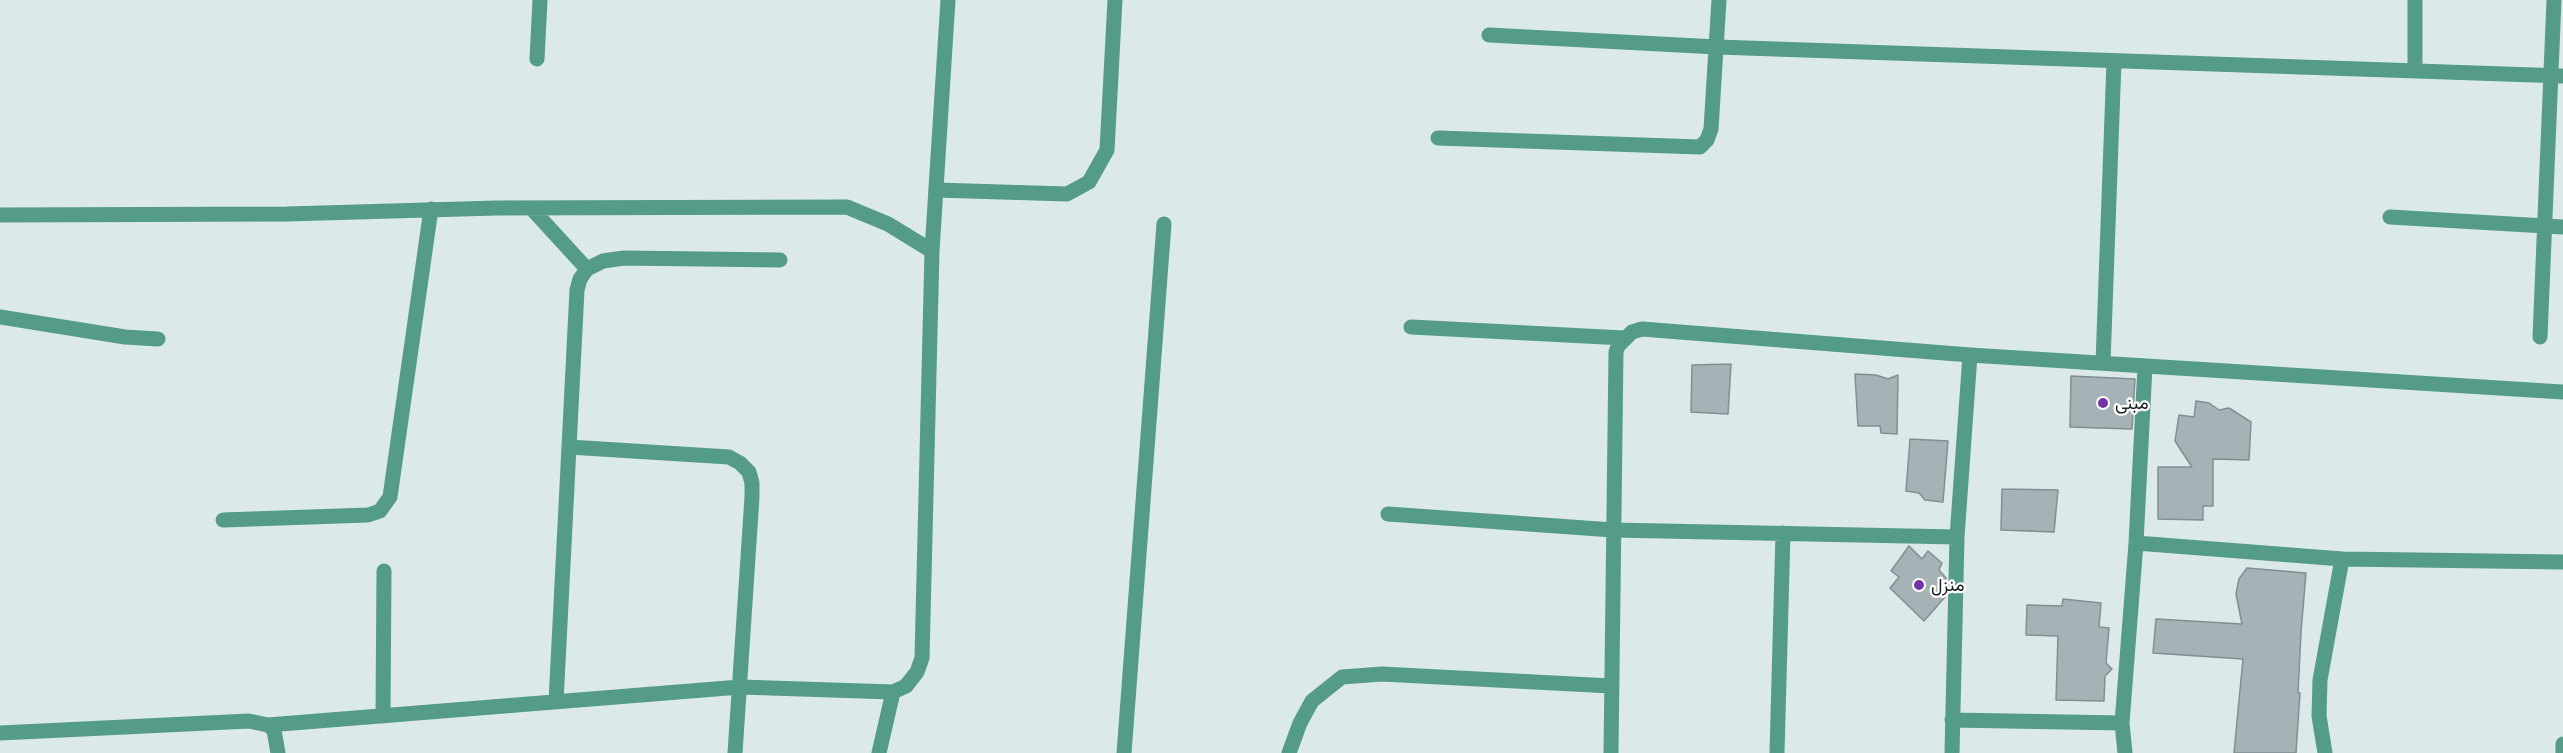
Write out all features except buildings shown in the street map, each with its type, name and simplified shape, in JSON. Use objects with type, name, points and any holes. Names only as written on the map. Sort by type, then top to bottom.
[{"type":"street","points":[[537,59],[540,0]]},
{"type":"street","points":[[0,733],[249,721],[268,725],[740,687],[893,692],[906,686],[917,672],[922,658],[932,251],[948,0]]},
{"type":"street","points":[[936,190],[1068,194],[1089,183],[1107,150],[1115,0]]},
{"type":"street","points":[[1438,138],[1700,147],[1707,140],[1711,129],[1719,0]]},
{"type":"street","points":[[2415,0],[2415,71]]},
{"type":"street","points":[[2540,337],[2545,226],[2557,76],[2554,0]]},
{"type":"street","points":[[1489,35],[1717,47],[2557,76]]},
{"type":"street","points":[[2103,363],[2114,61]]},
{"type":"street","points":[[0,215],[287,214],[431,209],[847,207],[888,224],[932,251]]},
{"type":"street","points":[[223,520],[368,515],[380,511],[390,497],[431,209]]},
{"type":"street","points":[[532,209],[587,269]]},
{"type":"street","points":[[2390,217],[2563,227]]},
{"type":"street","points":[[1124,753],[1164,225]]},
{"type":"street","points":[[556,702],[577,290],[580,279],[587,269],[603,261],[624,258],[780,260]]},
{"type":"street","points":[[0,317],[125,337],[158,339]]},
{"type":"street","points":[[1411,327],[1624,338]]},
{"type":"street","points":[[1611,753],[1616,352],[1624,338],[1632,332],[1642,329],[1970,355],[2563,392]]},
{"type":"street","points":[[1952,753],[1957,537],[1970,355]]},
{"type":"street","points":[[2125,753],[2122,723],[2136,543],[2145,366]]},
{"type":"street","points":[[569,447],[729,458],[740,463],[749,472],[753,497],[735,753]]},
{"type":"street","points":[[1388,514],[1612,530],[1957,537]]},
{"type":"street","points":[[1777,753],[1783,533]]},
{"type":"street","points":[[2136,543],[2342,559],[2563,562]]},
{"type":"street","points":[[2325,753],[2319,716],[2320,680],[2342,559]]},
{"type":"street","points":[[383,716],[384,571]]},
{"type":"street","points":[[1289,753],[1300,723],[1312,701],[1342,676],[1382,674],[1611,686]]},
{"type":"street","points":[[879,753],[893,692]]},
{"type":"street","points":[[1952,720],[2122,723]]},
{"type":"street","points":[[268,725],[274,730],[278,753]]},
{"type":"street","points":[[2563,744],[2563,753]]},
{"type":"place","name":"مبنى","points":[[2103,403]]},
{"type":"place","name":"منزل","points":[[1919,585]]}]
